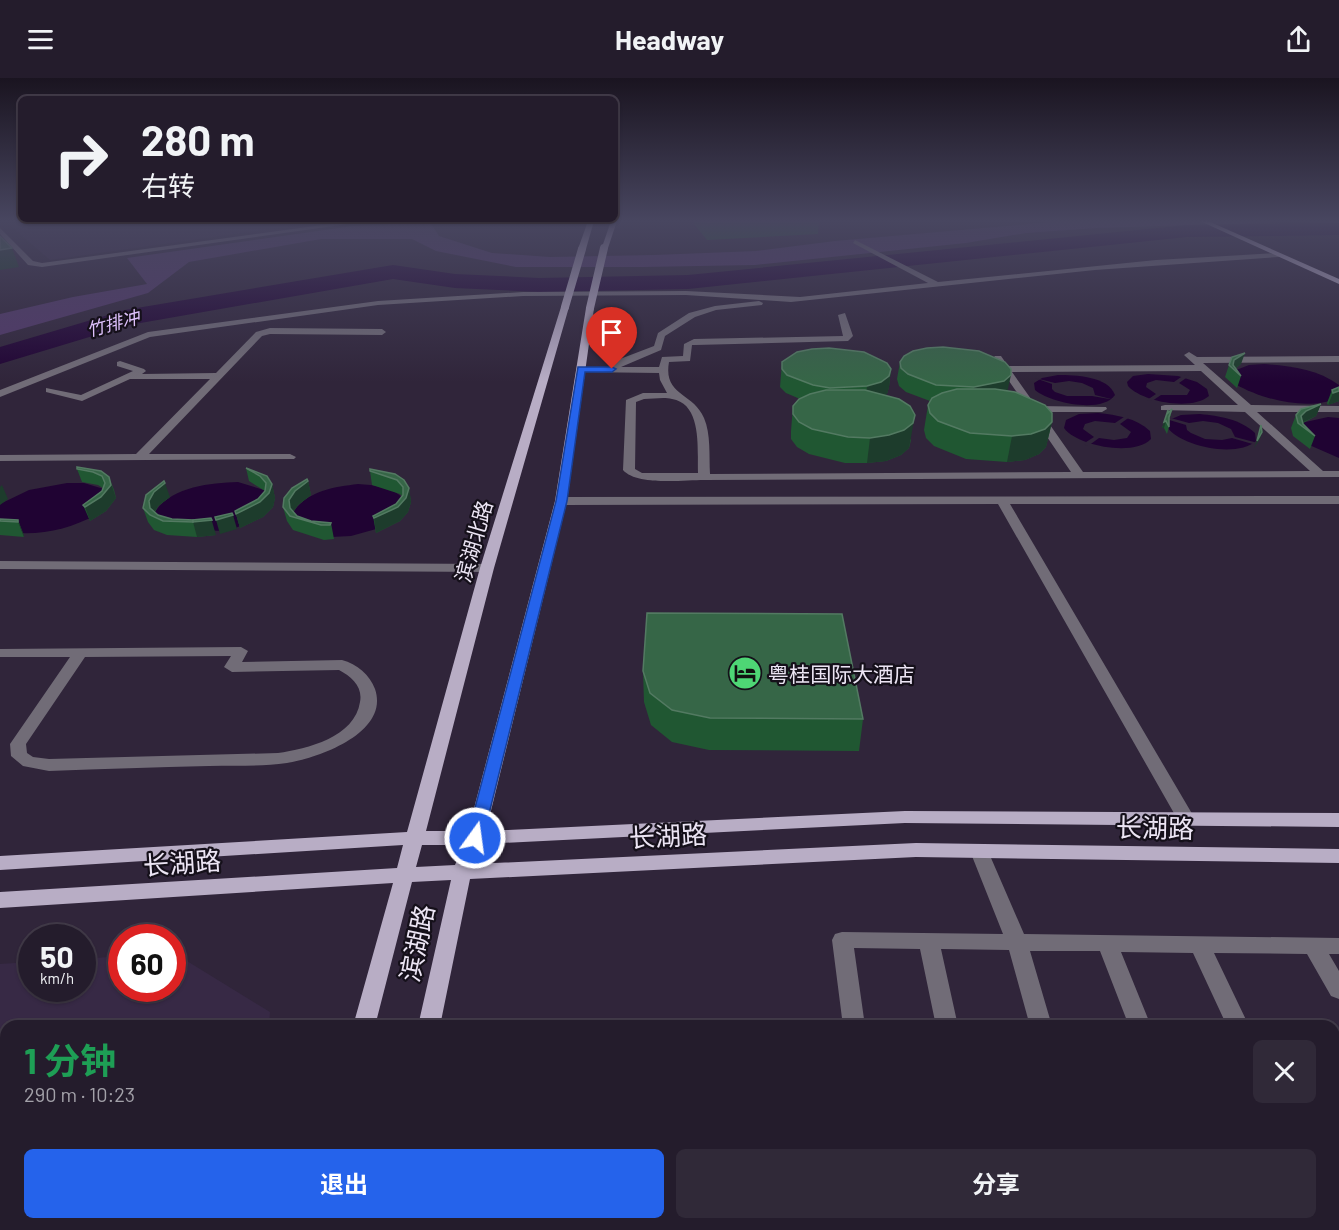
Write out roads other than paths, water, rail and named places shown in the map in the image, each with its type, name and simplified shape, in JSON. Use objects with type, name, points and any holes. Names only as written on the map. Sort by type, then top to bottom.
[{"type":"main road","name":"滨湖北路","points":[[406,875],[487,568],[574,275]]},
{"type":"main road","points":[[462,872],[475,838],[561,501],[590,308],[598,275]]},
{"type":"main road","points":[[1323,275],[1339,282]]},
{"type":"main road","name":"长湖路","points":[[0,862],[414,838],[475,838],[905,817],[1185,817],[1339,820]]},
{"type":"main road","name":"长湖路","points":[[0,900],[406,875],[916,850],[1339,856]]},
{"type":"main road","name":"滨湖路","points":[[430,1020],[462,872]]},
{"type":"main road","name":"滨湖路","points":[[366,1020],[406,875]]},
{"type":"street","points":[[919,275],[939,286]]},
{"type":"street","points":[[612,369],[623,360],[658,348],[661,335],[692,315],[715,308],[1031,275]]},
{"type":"street","points":[[0,394],[148,335],[378,303],[522,294],[686,293],[800,299]]},
{"type":"street","points":[[704,477],[698,416],[692,408],[673,396],[663,380],[665,359],[687,359],[688,344],[694,342],[845,339],[849,336],[842,315]]},
{"type":"street","points":[[139,458],[263,332],[382,332]]},
{"type":"street","points":[[1320,474],[1192,357],[1339,359]]},
{"type":"street","points":[[998,358],[1027,409],[1079,475]]},
{"type":"street","points":[[49,390],[82,398],[141,371],[120,364]]},
{"type":"street","points":[[1005,369],[1204,368]]},
{"type":"street","points":[[581,369],[663,370]]},
{"type":"street","points":[[132,376],[218,376]]},
{"type":"street","points":[[673,396],[643,396],[631,400],[629,470],[634,474],[704,477],[1339,474]]},
{"type":"street","points":[[1165,408],[1339,409]]},
{"type":"street","points":[[1027,409],[1102,409]]},
{"type":"street","points":[[0,458],[290,457]]},
{"type":"street","points":[[1002,500],[1185,817]]},
{"type":"street","points":[[561,501],[1339,500]]},
{"type":"street","points":[[0,566],[487,568]]},
{"type":"street","points":[[0,653],[81,652],[241,651],[232,667],[342,665],[353,669],[369,690],[369,702],[362,718],[349,733],[324,747],[297,756],[48,765],[29,762],[19,756],[18,744],[81,652]]},
{"type":"street","points":[[979,851],[1017,942],[1039,1020]]},
{"type":"street","points":[[853,1020],[842,940],[929,943],[1339,946]]},
{"type":"street","points":[[929,943],[946,1020]]},
{"type":"street","points":[[1107,944],[1138,1020]]},
{"type":"street","points":[[1199,944],[1235,1020]]},
{"type":"street","points":[[1313,945],[1339,990]]},
{"type":"waterway","name":"竹排冲","points":[[0,356],[125,318],[377,275]]},
{"type":"waterway","name":"竹排冲","points":[[412,275],[455,281],[539,285],[688,282],[759,275]]},
{"type":"place","name":"粤桂国际大酒店","points":[[745,673]]}]
